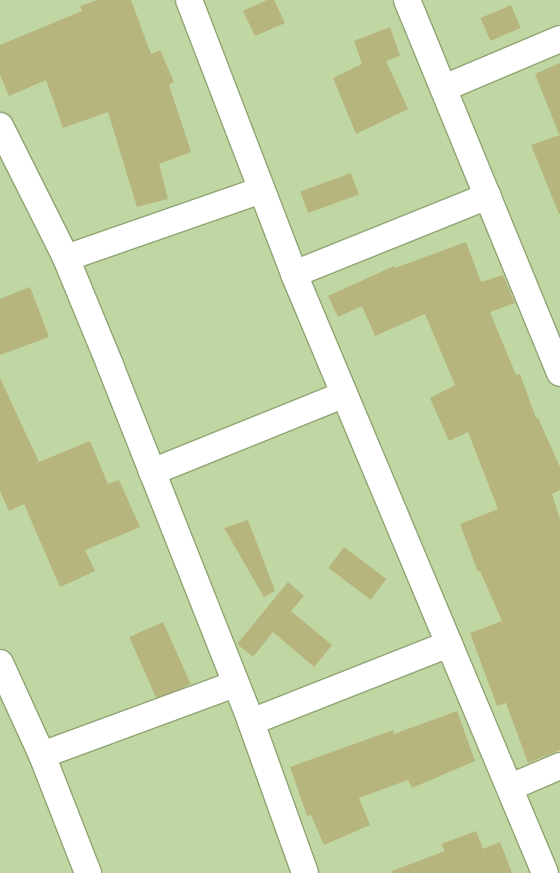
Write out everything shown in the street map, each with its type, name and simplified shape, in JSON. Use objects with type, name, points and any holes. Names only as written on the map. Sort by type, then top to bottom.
[{"type":"street","points":[[189,0],[261,190],[343,394],[546,873]]},
{"type":"street","points":[[407,0],[560,373]]},
{"type":"street","points":[[444,88],[560,39]]},
{"type":"street","points":[[0,126],[66,258],[251,722],[305,873]]},
{"type":"street","points":[[66,258],[261,190]]},
{"type":"street","points":[[294,274],[488,196]]},
{"type":"street","points":[[152,472],[343,394]]},
{"type":"street","points":[[251,722],[450,644]]},
{"type":"street","points":[[0,663],[42,755],[88,873]]},
{"type":"street","points":[[42,755],[235,684]]},
{"type":"street","points":[[511,787],[560,766]]},
{"type":"building","points":[[97,0],[131,0],[151,54],[160,50],[174,82],[169,85],[191,152],[159,164],[168,199],[137,207],[108,112],[63,128],[46,80],[9,96],[0,75],[0,45],[82,11],[80,6]]},
{"type":"building","points":[[267,0],[274,0],[285,23],[255,36],[243,11]]},
{"type":"building","points":[[511,5],[521,28],[490,41],[481,18]]},
{"type":"building","points":[[390,27],[400,56],[386,61],[408,109],[356,134],[333,78],[362,64],[354,41]]},
{"type":"building","points":[[560,63],[560,133],[559,134],[535,74]]},
{"type":"building","points":[[560,135],[560,214],[559,214],[531,145]]},
{"type":"building","points":[[351,173],[359,195],[308,213],[300,191]]},
{"type":"building","points":[[466,242],[481,282],[503,275],[515,303],[490,312],[516,375],[520,374],[536,418],[538,418],[560,467],[560,490],[552,494],[560,519],[560,750],[528,763],[506,703],[497,706],[470,633],[502,621],[480,571],[478,572],[460,524],[498,509],[468,432],[449,441],[430,398],[455,385],[425,314],[375,336],[362,306],[338,317],[328,296],[394,266],[395,268]]},
{"type":"building","points":[[30,287],[49,337],[0,355],[0,299]]},
{"type":"building","points":[[0,378],[39,462],[90,441],[108,484],[119,480],[140,527],[85,550],[95,571],[60,587],[24,504],[9,511],[0,491]]},
{"type":"building","points":[[248,520],[275,591],[264,597],[224,528]]},
{"type":"building","points":[[344,547],[386,579],[371,600],[328,568]]},
{"type":"building","points":[[288,582],[304,596],[291,611],[332,645],[314,667],[273,632],[253,657],[237,644]]},
{"type":"building","points":[[163,622],[191,684],[157,699],[129,637]]},
{"type":"building","points":[[457,711],[475,761],[412,788],[408,780],[359,798],[370,825],[324,845],[311,815],[307,816],[290,767],[393,730],[394,734]]},
{"type":"building","points":[[476,831],[483,849],[500,842],[512,873],[393,873],[392,871],[445,851],[441,844]]}]
